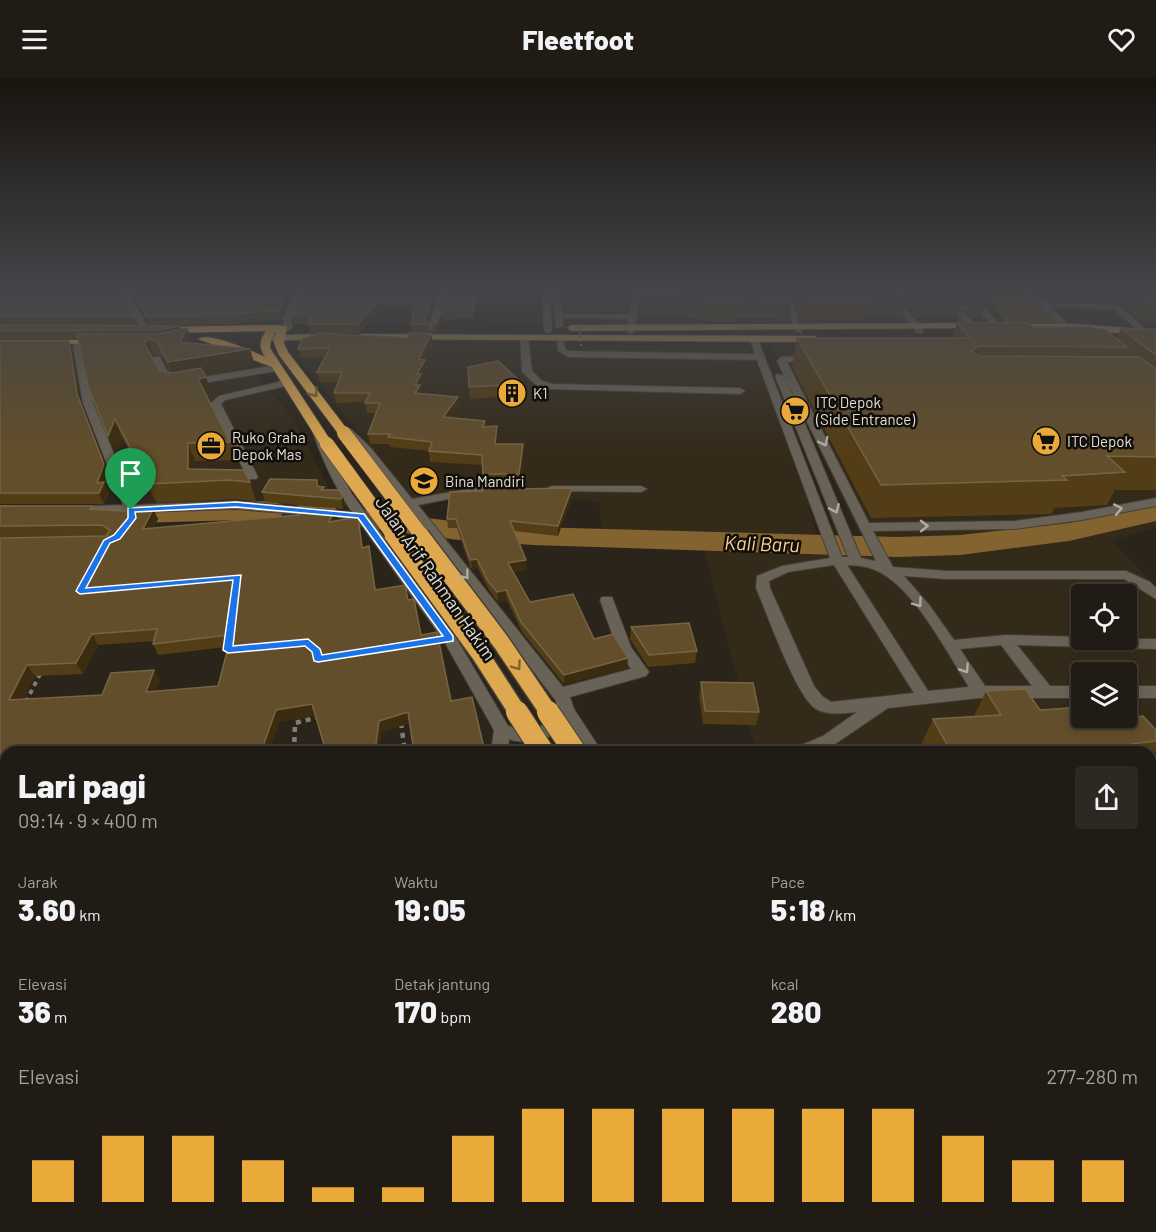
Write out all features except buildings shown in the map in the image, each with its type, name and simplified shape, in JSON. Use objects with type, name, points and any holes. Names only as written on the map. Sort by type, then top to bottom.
[{"type":"highway","points":[[57,344],[77,346],[86,344]]},
{"type":"highway","points":[[220,344],[276,366]]},
{"type":"highway","name":"Jalan Arif Rahman Hakim","points":[[268,344],[265,348],[327,444],[480,654],[539,746]]},
{"type":"highway","name":"Jalan Arif Rahman Hakim","points":[[279,344],[283,353],[501,642],[571,746]]},
{"type":"highway","points":[[283,353],[301,344]]},
{"type":"street","points":[[525,344],[527,372],[538,383],[552,387],[740,391]]},
{"type":"street","points":[[562,344],[562,351],[568,354],[761,357]]},
{"type":"street","points":[[758,344],[835,554],[924,697]]},
{"type":"street","points":[[759,344],[853,554]]},
{"type":"street","points":[[77,346],[88,403],[132,514]]},
{"type":"street","points":[[826,358],[792,358],[782,361],[886,568],[908,587],[981,693]]},
{"type":"street","points":[[157,359],[169,383],[177,384],[276,366]]},
{"type":"street","points":[[252,477],[216,403],[222,398],[287,383]]},
{"type":"street","name":"Jalan Arif Rahman Hakim","points":[[316,427],[327,459],[361,516],[450,639],[502,730]]},
{"type":"street","name":"Jalan Arif Rahman Hakim","points":[[340,428],[366,449],[430,528],[564,700],[566,711],[590,746]]},
{"type":"street","points":[[410,503],[479,490],[512,489]]},
{"type":"street","points":[[534,489],[641,489]]},
{"type":"street","points":[[868,530],[1014,525],[1082,516],[1156,502]]},
{"type":"street","points":[[77,510],[132,514],[236,505],[361,516]]},
{"type":"street","points":[[1071,692],[981,693],[924,697],[886,704],[831,708],[822,706],[814,700],[763,588],[762,579],[771,572],[835,554],[853,554],[886,568],[947,575],[1126,575],[1145,585],[1156,595]]},
{"type":"street","points":[[559,694],[640,672],[624,648],[607,600]]},
{"type":"street","points":[[949,645],[1005,640],[1156,644]]},
{"type":"street","points":[[1005,640],[1045,692]]},
{"type":"street","points":[[1137,692],[1156,692]]},
{"type":"street","points":[[816,746],[829,740],[855,720],[886,704]]},
{"type":"street","points":[[500,746],[502,730],[520,737],[531,735],[555,726],[564,717],[566,711]]},
{"type":"path","points":[[581,344],[581,348]]},
{"type":"path","points":[[25,705],[44,666]]},
{"type":"path","points":[[20,695],[30,695]]},
{"type":"path","points":[[294,746],[295,723],[323,715]]},
{"type":"path","points":[[394,719],[403,725],[405,746]]},
{"type":"shaded area","points":[[316,344],[442,344],[748,346],[816,502],[809,507],[821,553],[869,555],[771,347],[1143,348],[1156,358],[1156,527],[1112,541],[1156,586],[1156,746],[755,746],[704,550],[615,545],[602,541],[599,502],[519,494],[451,498],[420,507],[296,355],[304,346]]},
{"type":"shaded area","points":[[181,346],[241,357],[293,418],[345,519],[220,507],[130,508],[70,367],[34,350]]},
{"type":"waterway","name":"Kali Baru","points":[[0,514],[70,516],[270,510]]},
{"type":"waterway","name":"Kali Baru","points":[[366,519],[459,531],[533,536],[897,547],[960,545],[1069,532],[1156,512]]},
{"type":"place","name":"K1","points":[[512,393]]},
{"type":"place","name":"ITC Depok (Side Entrance)","points":[[795,411]]},
{"type":"place","name":"ITC Depok","points":[[1046,441]]},
{"type":"place","name":"Ruko Graha Depok Mas","points":[[211,446]]},
{"type":"place","name":"Bina Mandiri","points":[[424,481]]},
{"type":"route","points":[[236,505],[361,516],[450,639],[318,659],[317,651],[308,642],[228,650],[233,625],[237,577],[80,591],[107,542],[117,537],[134,516],[131,510],[236,505]]}]
